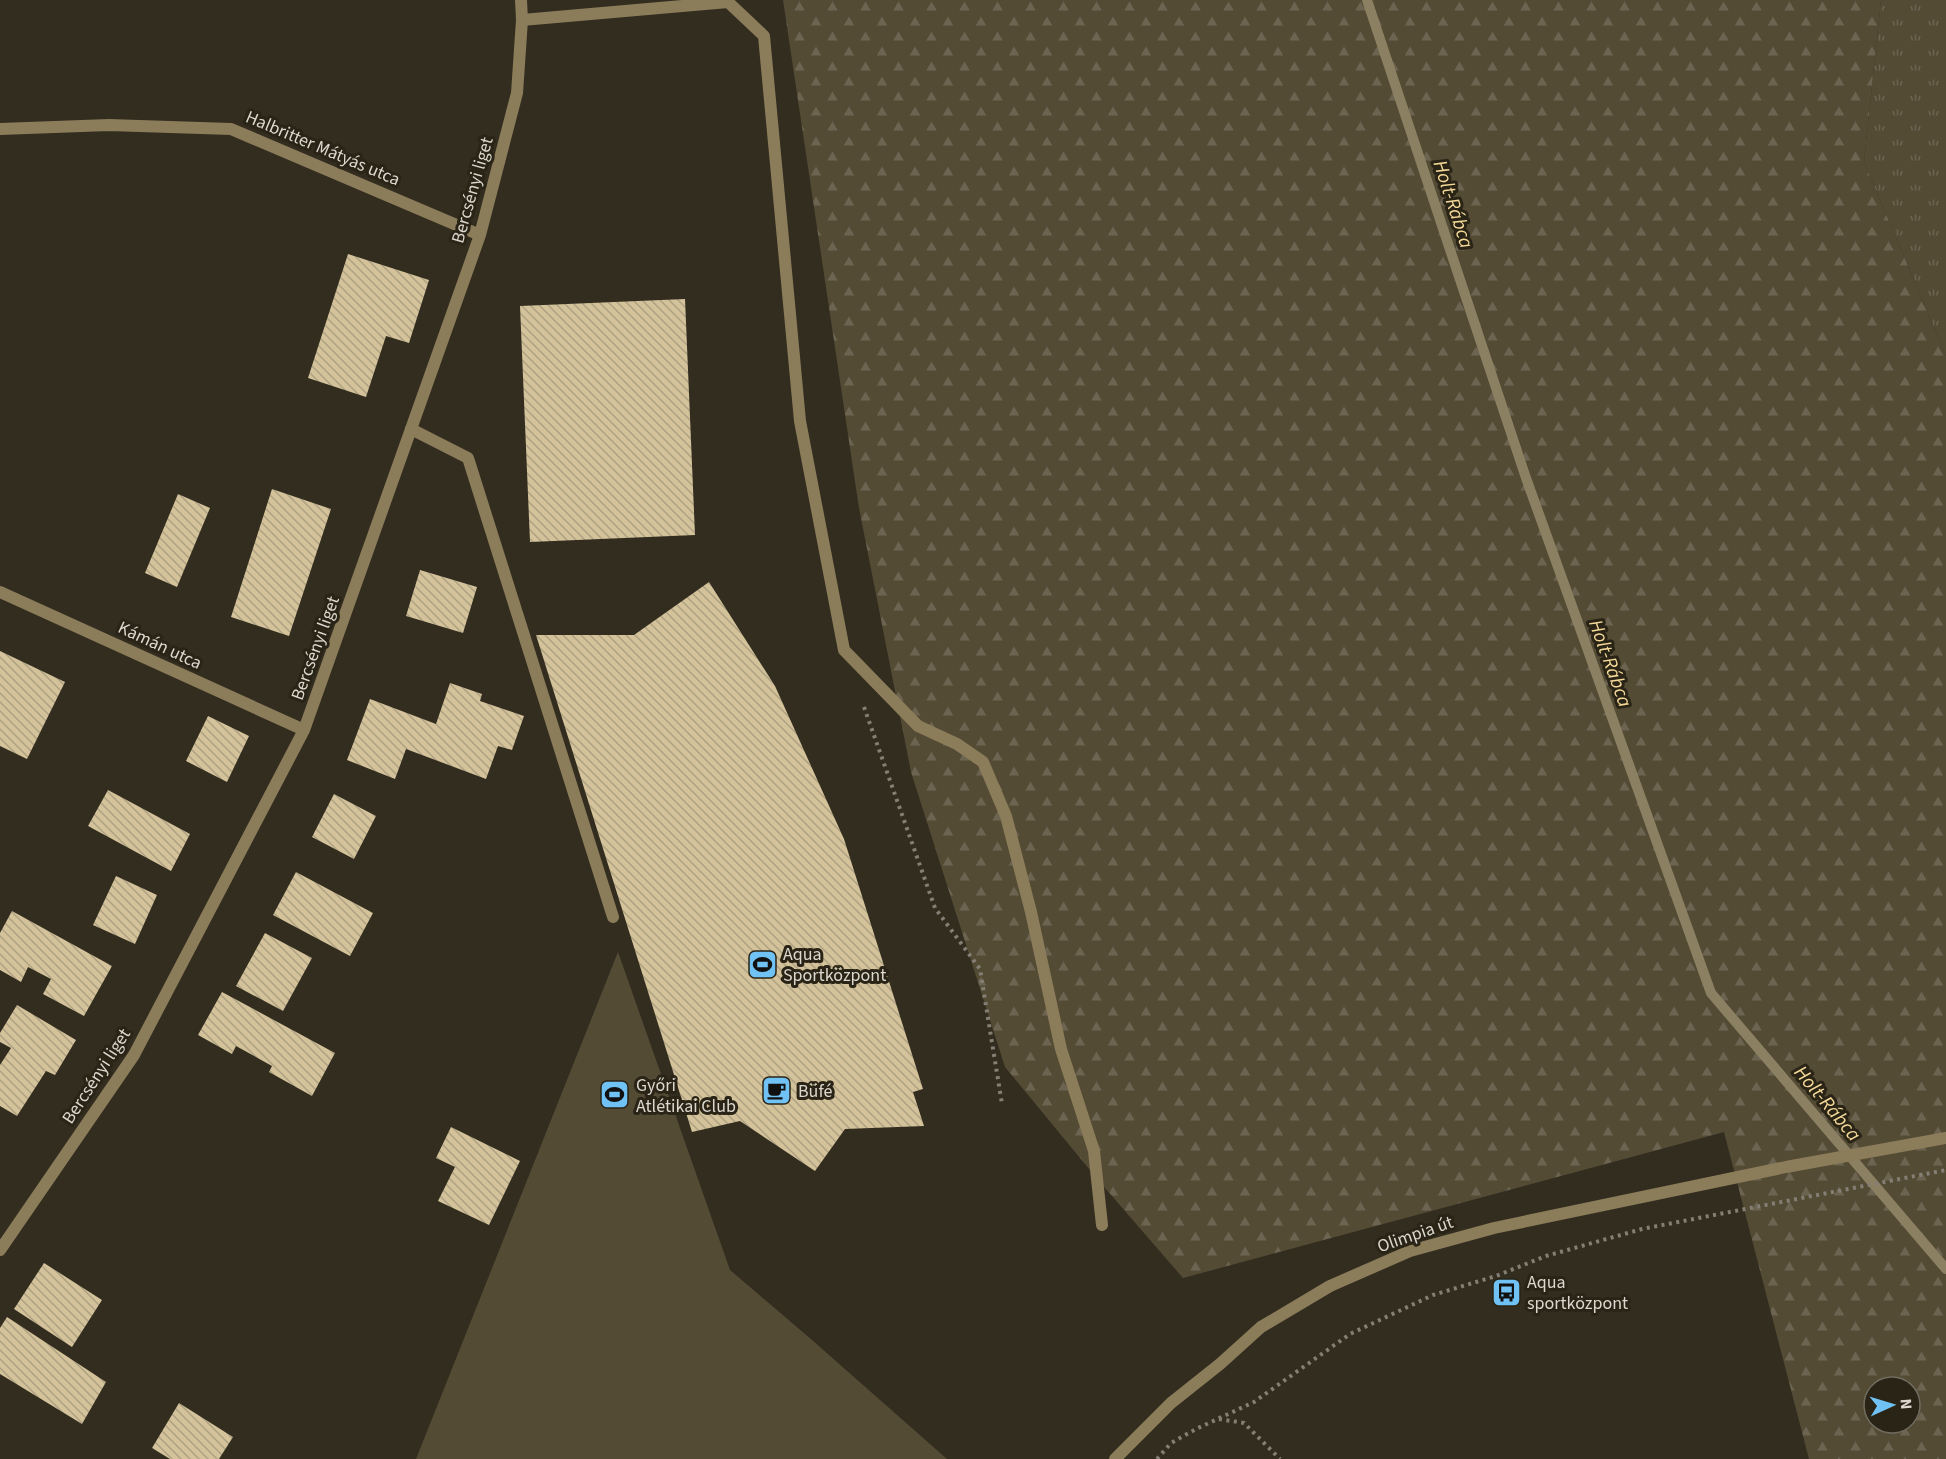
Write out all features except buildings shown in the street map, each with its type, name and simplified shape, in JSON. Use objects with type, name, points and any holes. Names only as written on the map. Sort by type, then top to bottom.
[{"type":"street","name":"Bercsényi liget","points":[[0,1250],[134,1055],[304,730],[480,235],[517,93],[522,20],[521,0]]},
{"type":"street","points":[[522,20],[728,2],[764,36],[800,421],[844,650],[918,726],[957,744],[983,762],[1006,816],[1031,912],[1061,1049],[1094,1151],[1102,1225]]},
{"type":"street","name":"Halbritter Mátyás utca","points":[[0,129],[109,125],[231,129],[480,235]]},
{"type":"street","points":[[411,429],[468,458],[614,917]]},
{"type":"street","name":"Kámán utca","points":[[0,592],[304,730]]},
{"type":"street","name":"Olimpia út","points":[[1115,1459],[1172,1403],[1261,1327],[1330,1287],[1410,1251],[1494,1228],[1786,1167],[1946,1138]]},
{"type":"path","points":[[864,706],[934,908],[980,969],[1002,1104]]},
{"type":"path","points":[[1157,1459],[1171,1443],[1254,1402],[1350,1334],[1433,1295],[1496,1276],[1546,1256],[1642,1229],[1946,1170]]},
{"type":"path","points":[[1219,1419],[1244,1423],[1280,1459]]},
{"type":"green space","points":[[783,0],[1881,0],[1864,162],[1946,356],[1946,1459],[1809,1459],[1724,1132],[1183,1278],[1005,1067],[911,772],[859,508]]},
{"type":"green space","points":[[1881,0],[1946,0],[1946,356],[1864,162]]},
{"type":"green space","name":"Győri Atlétikai Club","points":[[618,952],[730,1270],[947,1459],[416,1459]]},
{"type":"waterway","name":"Holt-Rábca","points":[[1367,0],[1526,478],[1711,993],[1946,1269]]},
{"type":"place","name":"Aqua Sportközpont","points":[[762,964]]},
{"type":"place","name":"Büfé","points":[[777,1091]]},
{"type":"place","name":"Győri Atlétikai Club","points":[[615,1095]]},
{"type":"place","name":"Aqua sportközpont","points":[[1506,1292]]}]
